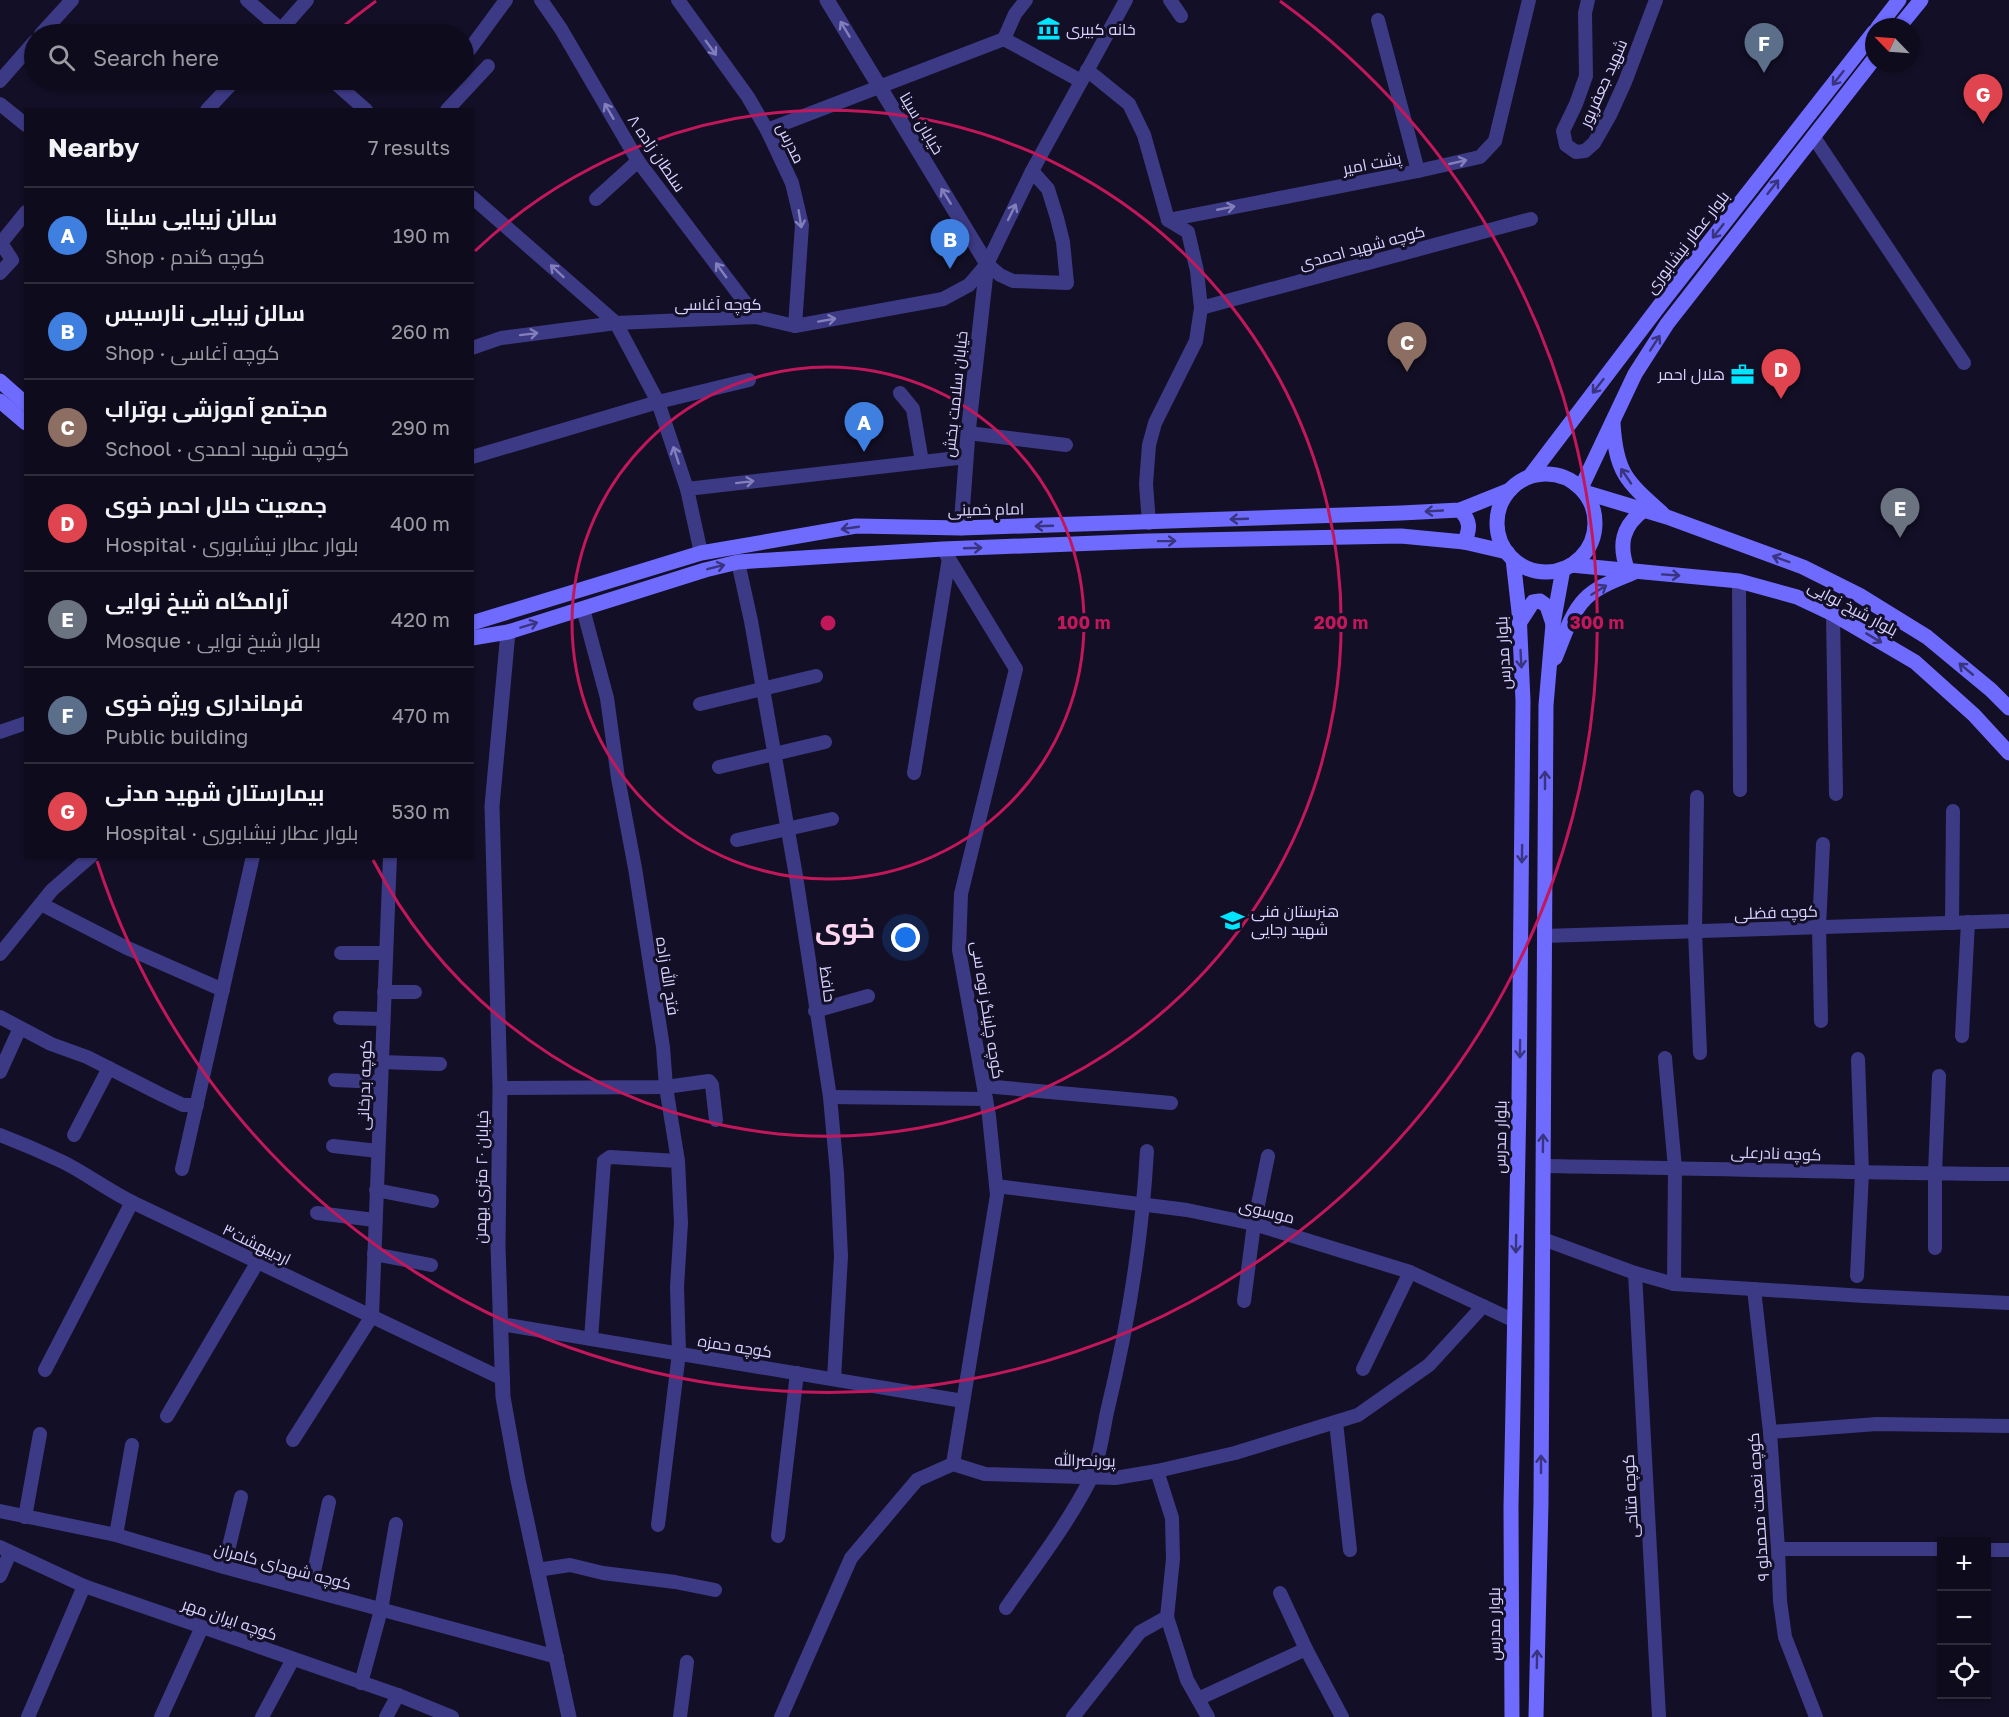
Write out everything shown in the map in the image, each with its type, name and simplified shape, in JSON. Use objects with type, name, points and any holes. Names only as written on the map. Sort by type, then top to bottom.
[{"type":"main road","points":[[1885,18],[1899,0]]},
{"type":"main road","points":[[1906,18],[1921,0]]},
{"type":"main road","name":"بلوار عطار نیشابوری","points":[[1530,476],[1663,301],[1865,43]]},
{"type":"main road","name":"بلوار عطار نیشابوری","points":[[1583,490],[1635,374],[1667,324],[1865,70]]},
{"type":"main road","points":[[0,381],[24,402]]},
{"type":"main road","points":[[0,400],[24,421]]},
{"type":"main road","points":[[1613,420],[1614,446],[1621,470],[1636,490],[1667,517]]},
{"type":"main road","points":[[474,638],[508,632],[705,570],[738,562],[1148,541],[1401,536],[1464,542],[1510,556],[1536,571],[1554,571],[1567,567],[1586,550],[1594,531],[1595,517],[1583,490],[1568,479],[1553,474],[1530,476],[1510,490],[1499,509],[1497,521],[1501,543],[1510,556]]},
{"type":"main road","name":"امام خمینی","points":[[474,622],[701,553],[856,526],[961,528],[1460,510],[1510,490]]},
{"type":"main road","name":"بلوار شیخ نوایی","points":[[1583,490],[1667,517],[1803,567],[1859,595],[1927,637],[1991,690],[2009,708]]},
{"type":"main road","points":[[1460,510],[1469,525],[1464,542]]},
{"type":"main road","points":[[1548,674],[1568,627],[1585,598],[1632,571],[1623,552],[1623,539],[1634,518],[1644,510]]},
{"type":"main road","name":"بلوار مدرس","points":[[1510,556],[1520,622],[1523,701],[1512,1507],[1512,1717]]},
{"type":"main road","points":[[1536,1717],[1543,1239],[1546,705],[1553,624],[1567,567]]},
{"type":"main road","name":"بلوار شیخ نوایی","points":[[1567,567],[1738,581],[1797,597],[1833,614],[1915,662],[1974,715],[2009,753]]},
{"type":"main road","points":[[1520,622],[1533,602],[1540,601],[1547,606],[1553,624]]},
{"type":"street","points":[[50,24],[72,0]]},
{"type":"street","points":[[247,0],[272,24]]},
{"type":"street","points":[[288,24],[307,0]]},
{"type":"street","points":[[474,43],[506,0]]},
{"type":"street","name":"سلطان زاده ۸","points":[[541,0],[561,29],[638,161],[756,317]]},
{"type":"street","name":"مدرس","points":[[678,0],[748,98],[767,130],[792,183],[802,225],[795,326]]},
{"type":"street","name":"خیابان سینا","points":[[827,0],[987,264]]},
{"type":"street","points":[[1004,39],[1015,14],[1026,0]]},
{"type":"street","points":[[1170,0],[1181,16]]},
{"type":"street","name":"پشت امیر","points":[[1168,220],[1480,157],[1495,141],[1529,0]]},
{"type":"street","name":"شهید جعفرپور","points":[[1588,0],[1585,13],[1586,76],[1563,131],[1566,145],[1576,152],[1585,151],[1594,143],[1610,115],[1656,0]]},
{"type":"street","name":"کوچه آغاسی","points":[[474,347],[501,338],[616,323],[756,317],[795,326],[943,299],[969,285],[987,264],[1032,171],[1122,2]]},
{"type":"street","points":[[1378,20],[1418,171]]},
{"type":"street","points":[[767,130],[1004,39],[1084,75],[1129,105],[1144,135],[1168,220],[1188,232],[1197,271],[1201,308],[1196,341],[1155,423],[1149,445],[1146,484],[1149,523]]},
{"type":"street","points":[[0,81],[24,53]]},
{"type":"street","points":[[474,82],[489,66]]},
{"type":"street","points":[[209,108],[226,90]]},
{"type":"street","points":[[343,90],[364,108]]},
{"type":"street","points":[[449,108],[466,90]]},
{"type":"street","points":[[0,104],[24,123]]},
{"type":"street","points":[[1813,136],[1964,363]]},
{"type":"street","points":[[596,199],[638,161]]},
{"type":"street","points":[[987,264],[1000,275],[1013,281],[1067,283],[1063,242],[1048,189],[1032,171]]},
{"type":"street","points":[[474,199],[616,323],[658,402],[687,489],[701,553]]},
{"type":"street","points":[[0,273],[12,260],[0,242],[24,214]]},
{"type":"street","name":"کوچه شهید احمدی","points":[[1201,308],[1531,219]]},
{"type":"street","name":"خیابان سلامت بخش","points":[[961,528],[968,433],[987,264]]},
{"type":"street","points":[[474,456],[658,402],[749,380]]},
{"type":"street","points":[[900,393],[913,409],[922,462]]},
{"type":"street","points":[[968,433],[1066,445]]},
{"type":"street","points":[[687,489],[966,457]]},
{"type":"street","points":[[914,773],[946,553]]},
{"type":"street","name":"کوچه چلینگر نوه سی","points":[[946,553],[1016,669],[961,894],[959,950],[985,1093],[997,1195],[953,1464]]},
{"type":"street","name":"حافظ","points":[[738,562],[751,621],[774,753],[830,1097],[841,1256],[834,1379]]},
{"type":"street","points":[[1738,581],[1740,790]]},
{"type":"street","name":"فتح الله زاده","points":[[583,609],[607,698],[618,778],[635,868],[663,1047],[666,1087],[678,1161],[681,1223],[677,1287],[679,1353],[658,1526]]},
{"type":"street","points":[[1833,614],[1836,794]]},
{"type":"street","name":"خیابان ۲۰ متری بهمن","points":[[508,632],[492,806],[500,1088],[498,1246],[503,1397],[516,1470],[569,1717]]},
{"type":"street","points":[[700,704],[816,676]]},
{"type":"street","points":[[0,732],[24,724]]},
{"type":"street","points":[[719,767],[825,742]]},
{"type":"street","points":[[1697,797],[1695,931],[1700,1053]]},
{"type":"street","points":[[1952,923],[1953,811]]},
{"type":"street","points":[[737,840],[832,819]]},
{"type":"street","points":[[1821,1021],[1819,927],[1823,844]]},
{"type":"street","points":[[0,954],[52,890],[89,858]]},
{"type":"street","points":[[182,1168],[253,858]]},
{"type":"street","name":"کوچه بدرخانی","points":[[372,1316],[390,858]]},
{"type":"street","points":[[41,904],[125,947],[223,990]]},
{"type":"street","name":"کوچه فضلی","points":[[1544,936],[2009,921]]},
{"type":"street","points":[[1962,1036],[1968,922]]},
{"type":"street","points":[[341,952],[385,953]]},
{"type":"street","points":[[384,992],[415,992]]},
{"type":"street","points":[[815,1011],[868,996]]},
{"type":"street","points":[[0,1017],[51,1044],[87,1057],[183,1105],[196,1105]]},
{"type":"street","points":[[340,1018],[383,1019]]},
{"type":"street","points":[[0,1072],[20,1028]]},
{"type":"street","points":[[1665,1058],[1675,1168],[1674,1284]]},
{"type":"street","points":[[1857,1276],[1862,1173],[1858,1059]]},
{"type":"street","points":[[381,1062],[440,1064]]},
{"type":"street","points":[[74,1135],[109,1068]]},
{"type":"street","points":[[1935,1248],[1939,1076]]},
{"type":"street","points":[[335,1080],[380,1082]]},
{"type":"street","points":[[500,1088],[666,1087],[710,1081],[716,1120]]},
{"type":"street","points":[[830,1097],[985,1093],[1171,1103]]},
{"type":"street","name":"اردیبهشت۳","points":[[0,1135],[63,1162],[132,1202],[503,1379]]},
{"type":"street","points":[[333,1146],[378,1151]]},
{"type":"street","points":[[1006,1608],[1054,1539],[1092,1476],[1122,1350],[1144,1206],[1147,1151]]},
{"type":"street","points":[[1245,1301],[1254,1224],[1268,1156]]},
{"type":"street","points":[[591,1339],[604,1161],[610,1157],[678,1161]]},
{"type":"street","name":"کوچه نادرعلی","points":[[1543,1166],[2009,1174]]},
{"type":"street","name":"موسوی","points":[[996,1186],[1187,1210],[1254,1224],[1410,1272],[1515,1321]]},
{"type":"street","points":[[376,1190],[432,1201]]},
{"type":"street","points":[[45,1370],[132,1202]]},
{"type":"street","points":[[317,1213],[375,1220]]},
{"type":"street","points":[[1543,1239],[1635,1273],[1674,1284],[2009,1303]]},
{"type":"street","points":[[374,1254],[431,1265]]},
{"type":"street","points":[[167,1416],[257,1263]]},
{"type":"street","points":[[1363,1369],[1410,1272]]},
{"type":"street","name":"کوچه فتاحی","points":[[1635,1273],[1659,1717]]},
{"type":"street","name":"کوچه نعمت محمدلو ۹","points":[[1754,1289],[1770,1432],[1780,1601],[1785,1637],[1816,1717]]},
{"type":"street","name":"پورنصرالله","points":[[953,1464],[985,1474],[1115,1478],[1235,1453],[1358,1415],[1429,1365],[1482,1306]]},
{"type":"street","points":[[293,1440],[372,1316]]},
{"type":"street","name":"کوچه حمزه","points":[[501,1324],[963,1401]]},
{"type":"street","points":[[778,1536],[797,1373]]},
{"type":"street","points":[[1336,1422],[1350,1550]]},
{"type":"street","points":[[1770,1432],[1877,1424],[2009,1426]]},
{"type":"street","points":[[25,1517],[40,1434]]},
{"type":"street","points":[[116,1535],[132,1445]]},
{"type":"street","points":[[781,1717],[852,1558],[917,1480],[953,1464]]},
{"type":"street","points":[[1157,1471],[1172,1518],[1173,1559],[1167,1617],[1187,1680],[1208,1717]]},
{"type":"street","points":[[224,1567],[241,1497]]},
{"type":"street","points":[[310,1590],[329,1502]]},
{"type":"street","name":"کوچه شهدای کامران","points":[[0,1511],[116,1535],[224,1567],[557,1657]]},
{"type":"street","points":[[361,1683],[381,1610],[396,1524]]},
{"type":"street","points":[[1778,1549],[1937,1550]]},
{"type":"street","points":[[0,1576],[5,1550]]},
{"type":"street","name":"کوچه ایران مهر","points":[[5,1550],[84,1586],[398,1695],[452,1717]]},
{"type":"street","points":[[1991,1550],[2009,1550]]},
{"type":"street","points":[[537,1570],[570,1565],[603,1573],[675,1582],[715,1590]]},
{"type":"street","points":[[28,1717],[84,1586]]},
{"type":"street","points":[[1280,1593],[1342,1717]]},
{"type":"street","points":[[1073,1717],[1140,1632],[1167,1617]]},
{"type":"street","points":[[161,1717],[202,1626]]},
{"type":"street","points":[[1198,1699],[1306,1649]]},
{"type":"street","points":[[262,1717],[293,1659]]},
{"type":"street","points":[[680,1717],[687,1662]]},
{"type":"street","points":[[386,1717],[398,1695]]},
{"type":"place","name":"خانه کبیری","points":[[1048,29]]},
{"type":"place","name":"فرمانداری ویژه خوی","points":[[1764,73]]},
{"type":"place","name":"بیمارستان شهید مدنی","points":[[1983,124]]},
{"type":"place","name":"سالن زیبایی نارسیس","points":[[950,269]]},
{"type":"place","name":"مجتمع آموزشی بوتراب","points":[[1407,372]]},
{"type":"place","name":"هلال احمر","points":[[1743,374]]},
{"type":"place","name":"جمعیت حلال احمر خوی","points":[[1781,399]]},
{"type":"place","name":"سالن زیبایی سلینا","points":[[864,452]]},
{"type":"place","name":"آرامگاه شیخ نوایی","points":[[1900,538]]},
{"type":"place","name":"هنرستان فنی شهید رجایی","points":[[1233,920]]},
{"type":"district","name":"خوی","points":[[845,927]]}]
